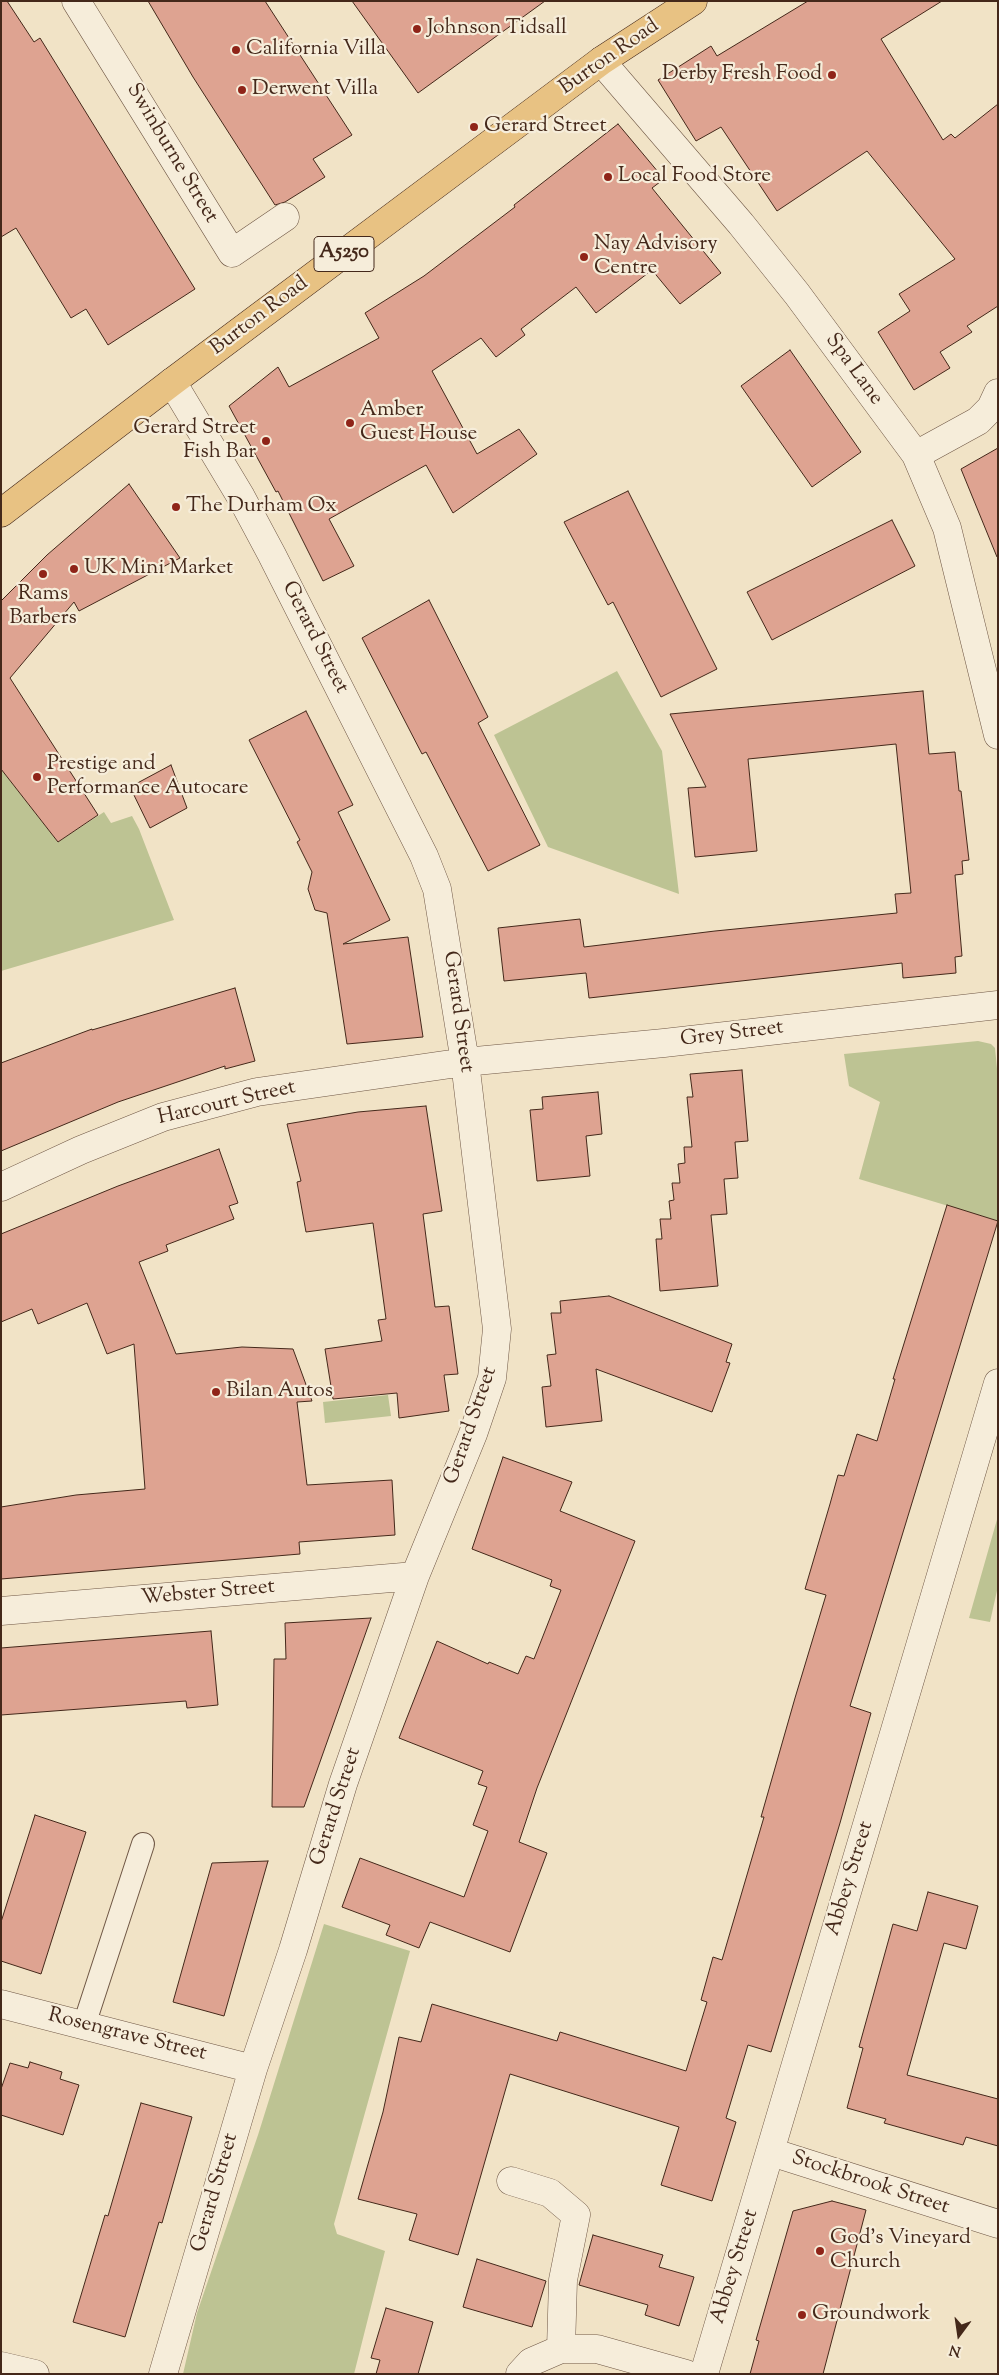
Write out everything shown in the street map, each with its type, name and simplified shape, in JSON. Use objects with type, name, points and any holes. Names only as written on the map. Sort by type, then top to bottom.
[{"type":"main road","name":"Burton Road","points":[[1,513],[172,382],[601,61],[686,3]]},
{"type":"street","name":"Swinburne Street","points":[[76,1],[232,253],[285,217]]},
{"type":"street","name":"Spa Lane","points":[[601,61],[741,224],[791,287],[916,456],[947,528],[998,736]]},
{"type":"street","name":"Gerard Street","points":[[164,2374],[253,2069],[293,1950],[343,1784],[415,1576],[473,1434],[492,1378],[496,1352],[495,1300],[465,1062],[438,889],[424,856],[272,555],[241,497],[172,382]]},
{"type":"street","points":[[916,456],[978,421],[991,408],[998,393]]},
{"type":"street","name":"Grey Street","points":[[465,1062],[664,1043],[998,1004]]},
{"type":"street","name":"Harcourt Street","points":[[1,1187],[81,1150],[162,1117],[257,1092],[465,1062]]},
{"type":"street","name":"Abbey Street","points":[[704,2374],[998,1383]]},
{"type":"street","name":"Webster Street","points":[[1,1611],[415,1576]]},
{"type":"street","name":"Rosengrave Street","points":[[1,2004],[253,2069]]},
{"type":"street","name":"Stockbrook Street","points":[[771,2152],[998,2224]]},
{"type":"street","points":[[511,2181],[550,2192],[576,2215],[563,2280],[562,2349]]},
{"type":"street","points":[[520,2374],[531,2362],[562,2349],[597,2348],[686,2374]]},
{"type":"street","points":[[1,2366],[35,2374]]},
{"type":"lane","points":[[84,2025],[143,1844]]},
{"type":"green space","points":[[617,671],[662,751],[679,894],[548,847],[494,735]]},
{"type":"green space","points":[[1,769],[58,842],[104,812],[111,823],[132,816],[139,829],[174,920],[1,971]]},
{"type":"green space","points":[[978,1041],[991,1044],[995,1048],[998,1079],[998,1221],[859,1179],[880,1102],[849,1086],[844,1054]]},
{"type":"green space","points":[[388,1395],[391,1416],[325,1423],[323,1402]]},
{"type":"green space","points":[[998,1516],[998,1586],[990,1622],[969,1618]]},
{"type":"green space","points":[[324,1924],[410,1951],[334,2224],[337,2234],[385,2251],[354,2374],[183,2374],[197,2313],[258,2135]]},
{"type":"building","points":[[1,1],[7,1],[34,42],[40,38],[195,289],[108,345],[86,309],[71,318],[16,228],[1,237]]},
{"type":"building","points":[[148,1],[265,1],[352,135],[313,159],[325,177],[285,202],[275,205],[193,77]]},
{"type":"building","name":"Johnson Tidsall","points":[[352,1],[545,1],[418,93]]},
{"type":"building","points":[[808,1],[942,1],[881,39],[943,140],[951,134],[955,138],[998,104],[998,306],[967,326],[972,332],[940,352],[950,368],[914,390],[878,332],[910,311],[899,294],[955,259],[867,151],[777,211],[721,127],[696,141],[658,80],[711,46],[717,56]]},
{"type":"building","points":[[618,124],[664,179],[652,188],[721,273],[680,304],[652,270],[596,313],[576,287],[521,329],[525,335],[496,357],[481,338],[432,371],[477,454],[519,429],[537,454],[453,513],[426,465],[329,519],[354,566],[323,581],[278,491],[276,492],[229,406],[278,367],[289,387],[379,338],[365,313],[424,276],[515,207],[514,205]]},
{"type":"building","points":[[790,350],[861,452],[812,487],[741,386]]},
{"type":"building","points":[[998,448],[998,556],[997,557],[961,469]]},
{"type":"building","points":[[129,484],[180,558],[79,611],[74,602],[10,678],[98,815],[58,842],[1,769],[1,601],[47,555]]},
{"type":"building","points":[[628,491],[717,669],[661,697],[613,602],[608,605],[564,522]]},
{"type":"building","points":[[892,520],[915,566],[772,640],[747,592]]},
{"type":"building","points":[[429,600],[488,717],[478,723],[540,845],[488,871],[426,752],[422,754],[362,638]]},
{"type":"building","points":[[923,691],[929,754],[955,752],[959,791],[961,791],[969,860],[962,861],[963,874],[955,875],[962,956],[955,957],[956,973],[903,978],[902,963],[589,998],[586,973],[504,981],[498,928],[580,919],[584,947],[715,931],[897,913],[895,894],[911,893],[896,744],[748,759],[757,851],[695,857],[688,788],[706,787],[670,714]]},
{"type":"building","points":[[306,711],[353,805],[338,812],[390,920],[343,944],[408,937],[423,1037],[347,1044],[327,913],[315,910],[308,889],[312,872],[297,842],[300,840],[249,740]]},
{"type":"building","points":[[171,765],[187,808],[150,828],[130,787]]},
{"type":"building","points":[[235,988],[255,1061],[225,1069],[225,1066],[118,1102],[1,1151],[1,1063],[92,1029]]},
{"type":"building","points":[[742,1070],[748,1141],[735,1142],[738,1178],[724,1179],[727,1214],[711,1215],[718,1286],[660,1291],[656,1239],[662,1239],[660,1219],[671,1219],[669,1201],[674,1200],[672,1183],[680,1183],[678,1164],[685,1163],[684,1147],[692,1147],[687,1097],[693,1097],[690,1074]]},
{"type":"building","points":[[598,1092],[602,1134],[586,1136],[590,1176],[537,1181],[530,1110],[543,1109],[542,1097]]},
{"type":"building","points":[[426,1106],[442,1211],[423,1214],[435,1307],[449,1306],[458,1374],[444,1375],[449,1411],[399,1418],[397,1393],[333,1399],[325,1349],[382,1341],[378,1320],[386,1319],[373,1223],[306,1232],[297,1182],[301,1181],[287,1124],[358,1112]]},
{"type":"building","points":[[219,1149],[238,1203],[229,1206],[234,1219],[166,1245],[168,1251],[139,1262],[176,1354],[242,1347],[293,1349],[312,1401],[297,1402],[307,1485],[392,1480],[395,1535],[299,1542],[300,1554],[1,1579],[1,1507],[76,1495],[145,1489],[134,1344],[107,1354],[87,1303],[38,1324],[32,1309],[1,1322],[1,1234],[118,1186]]},
{"type":"building","points":[[947,1205],[998,1221],[850,1706],[871,1713],[840,1823],[771,2052],[748,2045],[726,2118],[736,2122],[712,2201],[661,2185],[679,2127],[510,2074],[458,2255],[409,2240],[417,2214],[358,2199],[383,2112],[399,2037],[421,2042],[432,2004],[557,2041],[560,2032],[686,2071],[707,2002],[701,2000],[713,1957],[722,1960],[764,1817],[761,1817],[826,1595],[805,1589],[838,1475],[844,1476],[857,1434],[877,1441],[895,1379],[893,1379]]},
{"type":"building","points":[[609,1296],[732,1344],[726,1362],[730,1363],[712,1412],[596,1369],[602,1421],[546,1427],[542,1387],[551,1386],[547,1355],[556,1354],[551,1313],[561,1313],[560,1301]]},
{"type":"building","points":[[503,1457],[572,1482],[560,1511],[635,1541],[537,1788],[519,1842],[547,1853],[510,1952],[430,1922],[419,1948],[386,1935],[390,1925],[342,1907],[360,1858],[464,1897],[488,1831],[473,1825],[487,1787],[478,1784],[483,1771],[399,1738],[437,1641],[488,1664],[489,1662],[518,1674],[526,1656],[534,1659],[561,1590],[550,1586],[552,1580],[472,1549]]},
{"type":"building","points":[[371,1618],[304,1807],[272,1807],[274,1659],[286,1659],[285,1623]]},
{"type":"building","points":[[211,1631],[218,1705],[187,1708],[186,1701],[1,1715],[1,1648]]},
{"type":"building","points":[[35,1815],[86,1832],[41,1974],[1,1961],[1,1922]]},
{"type":"building","points":[[268,1861],[224,2016],[173,2002],[212,1863]]},
{"type":"building","points":[[928,1892],[978,1906],[966,1949],[944,1943],[907,2075],[998,2099],[998,2146],[966,2137],[963,2145],[884,2123],[886,2119],[847,2108],[863,2048],[859,2047],[893,1924],[917,1931]]},
{"type":"building","points":[[30,2062],[62,2072],[60,2079],[79,2085],[63,2135],[1,2115],[1,2089],[10,2063],[28,2068]]},
{"type":"building","points":[[141,2103],[192,2117],[162,2223],[159,2222],[125,2337],[73,2322],[105,2215],[108,2216]]},
{"type":"building","points":[[832,2201],[866,2210],[823,2374],[750,2374],[759,2341],[756,2340],[793,2211]]},
{"type":"building","points":[[593,2235],[663,2255],[659,2267],[694,2277],[679,2326],[645,2315],[648,2305],[579,2285]]},
{"type":"building","points":[[477,2259],[546,2281],[532,2327],[463,2307]]},
{"type":"building","points":[[386,2308],[433,2322],[418,2374],[376,2374],[380,2360],[371,2358]]},
{"type":"place","name":"Johnson Tidsall","points":[[417,29]]},
{"type":"place","name":"California Villa","points":[[236,50]]},
{"type":"place","name":"Derby Fresh Food","points":[[832,75]]},
{"type":"place","name":"Derwent Villa","points":[[242,90]]},
{"type":"place","name":"Gerard Street","points":[[474,127]]},
{"type":"place","name":"Local Food Store","points":[[608,177]]},
{"type":"place","name":"Nay Advisory Centre","points":[[584,257]]},
{"type":"place","name":"Amber Guest House","points":[[350,423]]},
{"type":"place","name":"Gerard Street Fish Bar","points":[[266,441]]},
{"type":"place","name":"The Durham Ox","points":[[176,507]]},
{"type":"place","name":"UK Mini Market","points":[[74,569]]},
{"type":"place","name":"Rams Barbers","points":[[43,574]]},
{"type":"place","name":"Prestige and Performance Autocare","points":[[37,777]]},
{"type":"place","name":"Bilan Autos","points":[[216,1392]]},
{"type":"place","name":"God's Vineyard Church","points":[[820,2251]]},
{"type":"place","name":"Groundwork","points":[[802,2315]]}]
